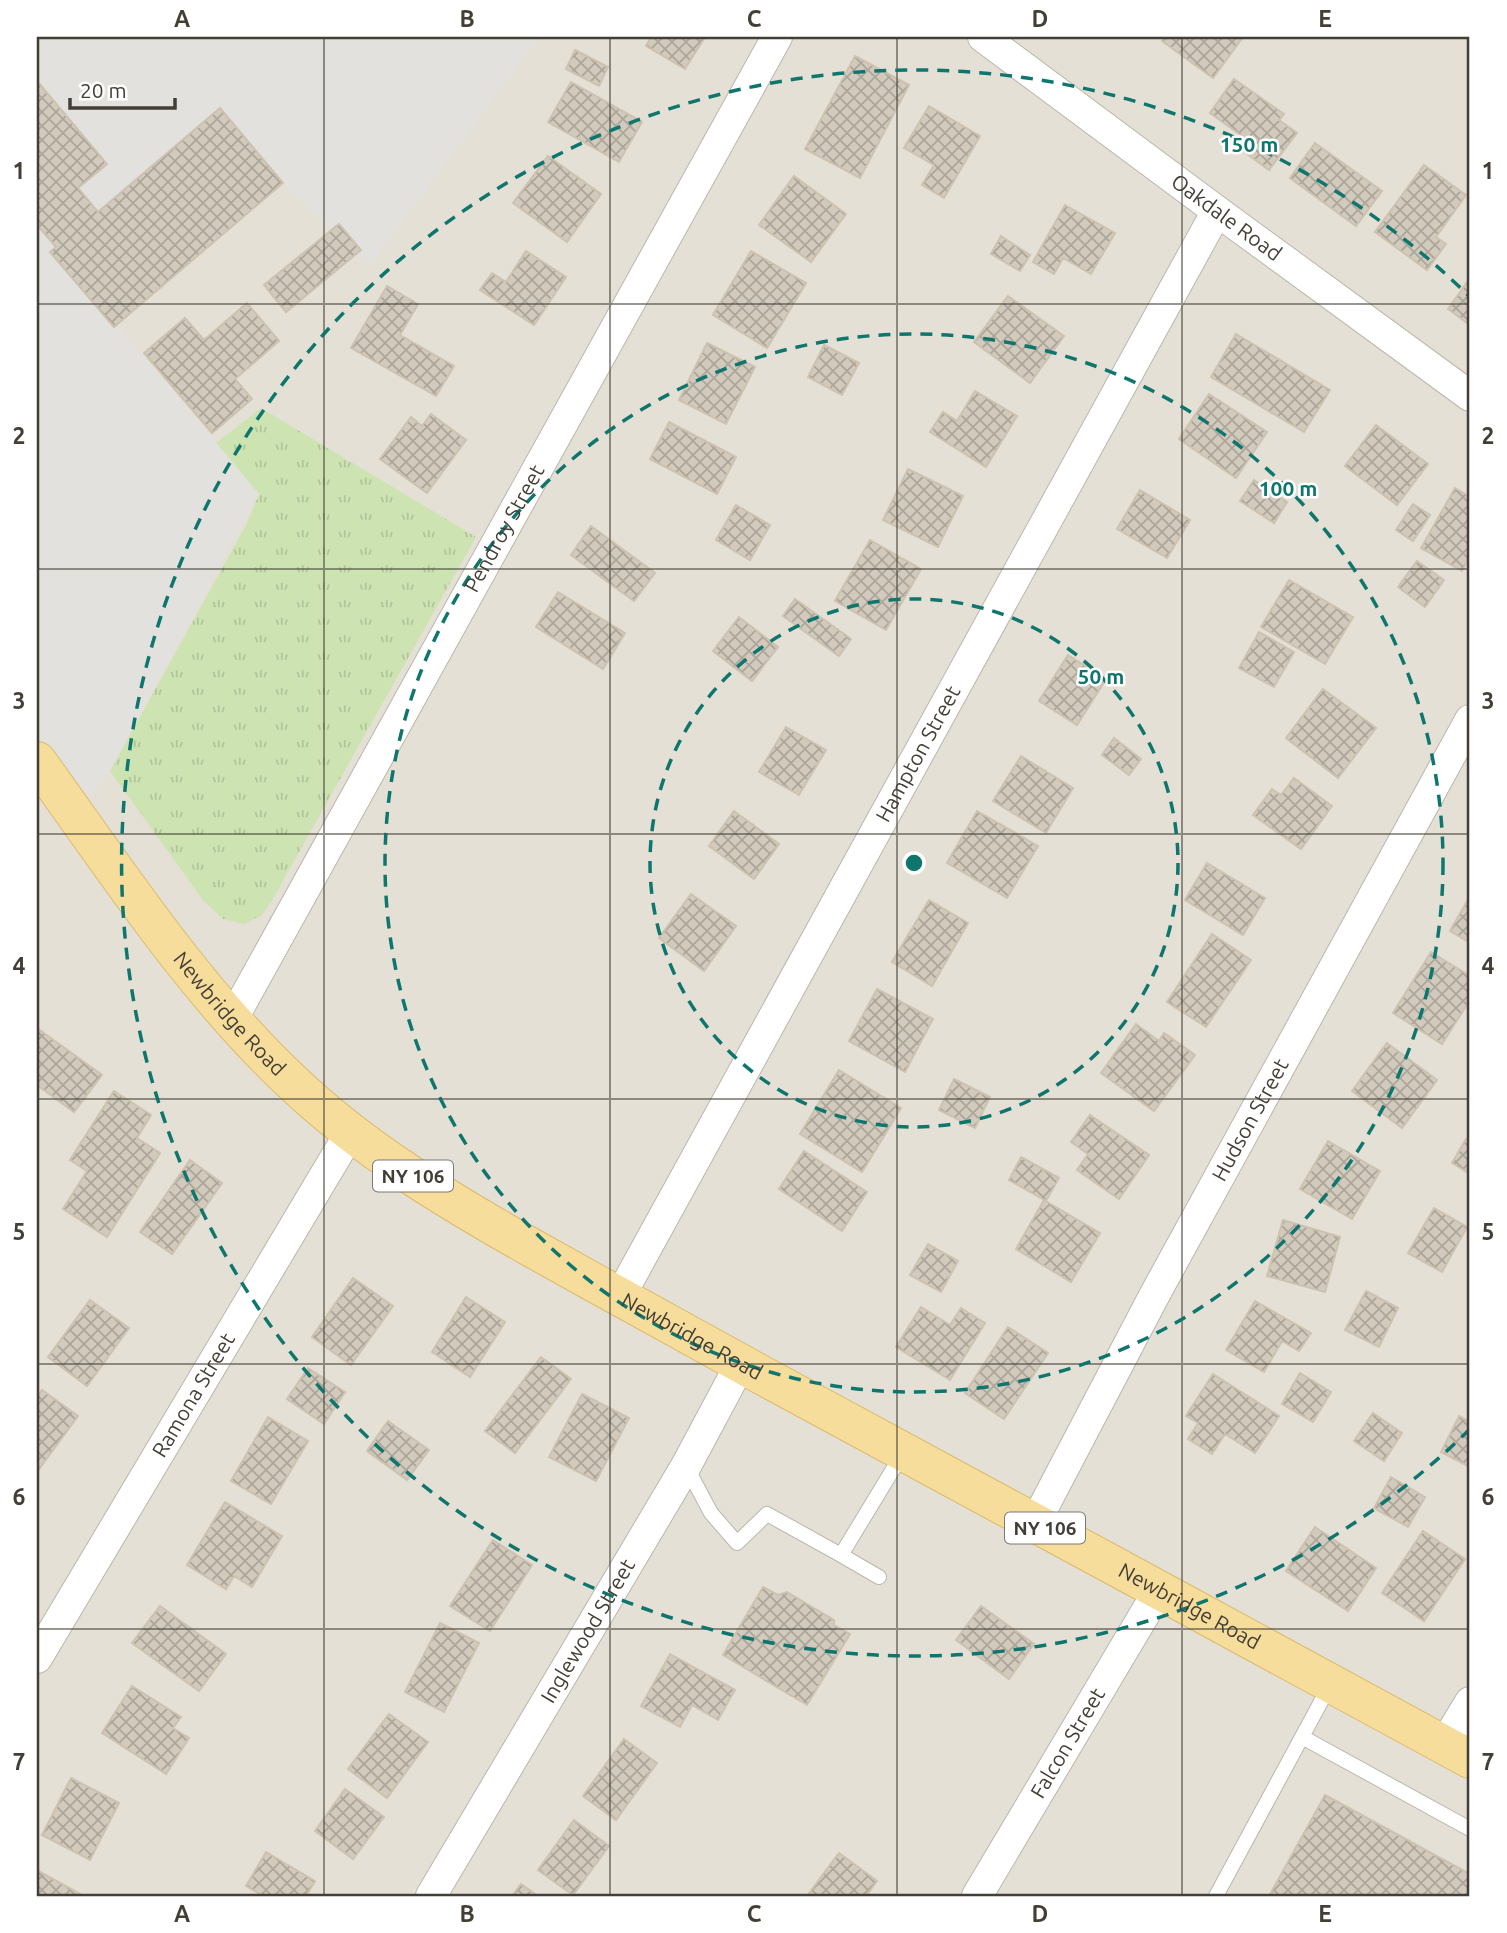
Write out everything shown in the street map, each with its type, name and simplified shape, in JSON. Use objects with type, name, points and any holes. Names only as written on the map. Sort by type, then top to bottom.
[{"type":"main road","name":"Newbridge Road","points":[[37,761],[159,929],[232,1020],[291,1082],[351,1132],[467,1211],[619,1298],[1457,1752]]},
{"type":"street","name":"Pendroy Street","points":[[232,1020],[777,37]]},
{"type":"street","name":"Oakdale Road","points":[[983,37],[1470,396]]},
{"type":"street","name":"Hampton Street","points":[[619,1298],[1216,211]]},
{"type":"street","name":"Hudson Street","points":[[1035,1523],[1155,1294],[1470,720]]},
{"type":"street","name":"Ramona Street","points":[[37,1658],[351,1132]]},
{"type":"street","name":"Inglewood Street","points":[[432,1896],[686,1466],[741,1363]]},
{"type":"street","name":"Falcon Street","points":[[977,1896],[1158,1590]]},
{"type":"street","points":[[1457,1752],[1470,1702]]},
{"type":"lane","points":[[842,1555],[904,1452]]},
{"type":"lane","points":[[686,1466],[711,1513],[737,1544],[767,1514],[878,1577]]},
{"type":"lane","points":[[1216,1896],[1331,1684]]},
{"type":"lane","points":[[1302,1737],[1470,1829]]},
{"type":"shaded area","points":[[37,37],[1470,37],[1470,1896],[37,1896]]},
{"type":"shaded area","points":[[37,37],[539,37],[370,266],[283,183],[220,109],[98,212],[37,144]]},
{"type":"shaded area","points":[[37,228],[259,494],[110,771],[77,816],[37,761]]},
{"type":"green space","points":[[261,408],[476,537],[271,902],[262,915],[244,924],[223,919],[203,900],[110,771],[246,525],[259,494],[198,457]]},
{"type":"building","points":[[651,37],[705,37],[685,69],[646,46]]},
{"type":"building","points":[[1165,37],[1243,37],[1213,78],[1162,41]]},
{"type":"building","points":[[575,50],[608,67],[599,86],[566,69]]},
{"type":"building","points":[[855,56],[909,85],[860,178],[805,149]]},
{"type":"building","points":[[1234,79],[1284,114],[1279,120],[1297,133],[1269,170],[1243,151],[1249,141],[1210,113]]},
{"type":"building","points":[[37,81],[107,164],[78,188],[98,212],[220,108],[283,183],[114,327],[50,252],[56,247],[37,225]]},
{"type":"building","points":[[571,82],[642,122],[619,162],[548,122]]},
{"type":"building","points":[[929,106],[980,136],[944,198],[922,185],[934,165],[904,148]]},
{"type":"building","points":[[1315,143],[1382,191],[1356,226],[1290,178]]},
{"type":"building","points":[[548,156],[601,194],[567,242],[513,203]]},
{"type":"building","points":[[1424,165],[1466,195],[1436,237],[1446,244],[1427,270],[1375,232]]},
{"type":"building","points":[[794,176],[846,214],[811,262],[759,225]]},
{"type":"building","points":[[1065,205],[1115,233],[1091,274],[1063,258],[1054,274],[1033,262]]},
{"type":"building","points":[[339,224],[361,250],[286,312],[264,285]]},
{"type":"building","points":[[1001,236],[1030,255],[1020,271],[991,254]]},
{"type":"building","points":[[526,251],[566,277],[534,325],[480,290],[492,273],[506,282]]},
{"type":"building","points":[[751,251],[806,283],[767,348],[713,315]]},
{"type":"building","points":[[1470,278],[1470,325],[1448,309]]},
{"type":"building","points":[[387,286],[418,304],[400,335],[454,366],[436,396],[351,348]]},
{"type":"building","points":[[1008,296],[1064,336],[1030,383],[974,342]]},
{"type":"building","points":[[247,303],[279,341],[235,379],[252,399],[212,433],[144,353],[185,318],[204,340]]},
{"type":"building","points":[[1236,334],[1330,390],[1304,432],[1211,377]]},
{"type":"building","points":[[707,343],[755,367],[726,424],[679,400]]},
{"type":"building","points":[[824,345],[859,363],[842,395],[808,377]]},
{"type":"building","points":[[975,391],[1017,416],[986,467],[930,432],[943,412],[957,421]]},
{"type":"building","points":[[1209,394],[1267,432],[1236,478],[1179,439]]},
{"type":"building","points":[[431,414],[466,440],[427,493],[380,459],[411,417],[422,426]]},
{"type":"building","points":[[669,422],[736,457],[717,494],[650,459]]},
{"type":"building","points":[[1376,425],[1428,464],[1397,505],[1345,466]]},
{"type":"building","points":[[908,469],[963,496],[938,547],[883,520]]},
{"type":"building","points":[[1254,480],[1287,502],[1274,523],[1240,501]]},
{"type":"building","points":[[1455,488],[1470,497],[1470,557],[1462,571],[1421,548]]},
{"type":"building","points":[[1140,490],[1190,520],[1167,558],[1117,529]]},
{"type":"building","points":[[1413,504],[1430,515],[1413,541],[1396,530]]},
{"type":"building","points":[[736,505],[770,525],[750,560],[716,540]]},
{"type":"building","points":[[591,526],[655,573],[634,601],[571,555]]},
{"type":"building","points":[[870,540],[921,569],[886,630],[835,601]]},
{"type":"building","points":[[1417,561],[1444,580],[1425,607],[1398,587]]},
{"type":"building","points":[[1289,580],[1353,617],[1325,664],[1261,627]]},
{"type":"building","points":[[558,592],[625,633],[603,669],[536,627]]},
{"type":"building","points":[[795,599],[851,639],[839,656],[783,616]]},
{"type":"building","points":[[739,617],[778,647],[752,681],[713,651]]},
{"type":"building","points":[[1259,632],[1294,652],[1274,687],[1239,668]]},
{"type":"building","points":[[1068,655],[1106,679],[1077,725],[1039,701]]},
{"type":"building","points":[[1323,689],[1376,728],[1338,778],[1286,738]]},
{"type":"building","points":[[786,727],[826,750],[799,795],[759,772]]},
{"type":"building","points":[[1114,738],[1141,759],[1129,775],[1102,755]]},
{"type":"building","points":[[1021,756],[1073,788],[1046,833],[993,801]]},
{"type":"building","points":[[1294,778],[1332,806],[1301,849],[1253,815],[1272,789],[1281,795]]},
{"type":"building","points":[[734,811],[779,844],[754,879],[709,846]]},
{"type":"building","points":[[977,811],[1038,846],[1007,898],[947,863]]},
{"type":"building","points":[[1207,863],[1265,898],[1243,935],[1185,900]]},
{"type":"building","points":[[691,894],[736,926],[704,971],[659,938]]},
{"type":"building","points":[[1470,896],[1470,943],[1450,931]]},
{"type":"building","points":[[929,900],[968,923],[932,986],[892,962]]},
{"type":"building","points":[[1212,934],[1251,960],[1206,1027],[1167,1002]]},
{"type":"building","points":[[1431,952],[1470,976],[1470,1000],[1442,1044],[1393,1013]]},
{"type":"building","points":[[877,989],[933,1019],[905,1072],[849,1041]]},
{"type":"building","points":[[1136,1024],[1159,1041],[1164,1033],[1195,1055],[1154,1111],[1101,1073]]},
{"type":"building","points":[[37,1028],[102,1075],[74,1112],[37,1085]]},
{"type":"building","points":[[1387,1043],[1437,1080],[1402,1128],[1352,1091]]},
{"type":"building","points":[[839,1070],[901,1108],[862,1172],[800,1134]]},
{"type":"building","points":[[954,1079],[990,1097],[975,1128],[939,1110]]},
{"type":"building","points":[[114,1091],[151,1115],[137,1138],[160,1153],[107,1237],[63,1209],[87,1171],[70,1160]]},
{"type":"building","points":[[1090,1115],[1149,1155],[1119,1199],[1077,1170],[1088,1154],[1071,1142]]},
{"type":"building","points":[[1466,1139],[1470,1141],[1470,1174],[1452,1163]]},
{"type":"building","points":[[1328,1141],[1380,1171],[1352,1219],[1300,1189]]},
{"type":"building","points":[[804,1151],[867,1192],[842,1231],[779,1189]]},
{"type":"building","points":[[1021,1157],[1059,1178],[1046,1201],[1009,1180]]},
{"type":"building","points":[[190,1160],[222,1183],[172,1254],[140,1232]]},
{"type":"building","points":[[1044,1200],[1100,1233],[1071,1282],[1016,1249]]},
{"type":"building","points":[[1434,1208],[1467,1227],[1442,1272],[1408,1253]]},
{"type":"building","points":[[1283,1220],[1340,1237],[1325,1292],[1267,1276]]},
{"type":"building","points":[[928,1244],[958,1261],[941,1292],[910,1275]]},
{"type":"building","points":[[353,1278],[393,1306],[351,1365],[312,1337]]},
{"type":"building","points":[[1366,1291],[1398,1308],[1379,1347],[1345,1330]]},
{"type":"building","points":[[466,1297],[505,1322],[470,1377],[432,1352]]},
{"type":"building","points":[[90,1300],[129,1328],[87,1386],[48,1357]]},
{"type":"building","points":[[1255,1301],[1311,1333],[1299,1351],[1282,1341],[1264,1372],[1226,1350]]},
{"type":"building","points":[[921,1307],[950,1325],[961,1308],[985,1323],[950,1380],[896,1347]]},
{"type":"building","points":[[1008,1327],[1048,1353],[1004,1419],[965,1393]]},
{"type":"building","points":[[541,1357],[571,1379],[515,1453],[485,1431]]},
{"type":"building","points":[[308,1368],[345,1392],[324,1424],[287,1399]]},
{"type":"building","points":[[1300,1373],[1331,1392],[1313,1422],[1282,1404]]},
{"type":"building","points":[[1213,1374],[1279,1416],[1255,1453],[1225,1434],[1212,1454],[1188,1439],[1198,1423],[1186,1416]]},
{"type":"building","points":[[42,1390],[78,1416],[37,1472],[37,1397]]},
{"type":"building","points":[[582,1394],[629,1418],[596,1481],[549,1457]]},
{"type":"building","points":[[1373,1413],[1402,1433],[1384,1461],[1354,1441]]},
{"type":"building","points":[[1459,1416],[1470,1422],[1470,1467],[1441,1452]]},
{"type":"building","points":[[268,1417],[308,1441],[271,1504],[231,1481]]},
{"type":"building","points":[[388,1421],[429,1450],[407,1480],[367,1451]]},
{"type":"building","points":[[1391,1477],[1425,1497],[1408,1527],[1374,1508]]},
{"type":"building","points":[[225,1502],[282,1536],[252,1587],[234,1576],[226,1589],[187,1565]]},
{"type":"building","points":[[1315,1527],[1376,1568],[1348,1611],[1286,1571]]},
{"type":"building","points":[[1423,1531],[1465,1559],[1424,1621],[1382,1593]]},
{"type":"building","points":[[493,1540],[532,1565],[490,1631],[450,1606]]},
{"type":"building","points":[[763,1587],[778,1595],[787,1592],[834,1620],[834,1625],[850,1634],[807,1705],[723,1655]]},
{"type":"building","points":[[160,1606],[226,1654],[199,1691],[132,1643]]},
{"type":"building","points":[[981,1606],[1034,1644],[1009,1679],[956,1640]]},
{"type":"building","points":[[440,1623],[479,1643],[444,1712],[405,1692]]},
{"type":"building","points":[[670,1654],[735,1690],[718,1720],[692,1705],[680,1727],[641,1706]]},
{"type":"building","points":[[132,1686],[181,1717],[173,1728],[189,1738],[166,1774],[102,1733]]},
{"type":"building","points":[[389,1714],[428,1742],[387,1798],[348,1769]]},
{"type":"building","points":[[624,1739],[657,1763],[616,1820],[583,1796]]},
{"type":"building","points":[[71,1778],[119,1803],[90,1860],[42,1835]]},
{"type":"building","points":[[345,1789],[384,1817],[353,1859],[315,1831]]},
{"type":"building","points":[[1325,1795],[1470,1874],[1470,1896],[1269,1896]]},
{"type":"building","points":[[574,1820],[609,1846],[573,1895],[538,1870]]},
{"type":"building","points":[[266,1852],[315,1881],[306,1896],[263,1896],[246,1886]]},
{"type":"building","points":[[839,1853],[877,1881],[866,1896],[807,1896]]},
{"type":"building","points":[[37,1870],[84,1896],[37,1896]]},
{"type":"building","points":[[521,1884],[538,1896],[512,1896]]}]
